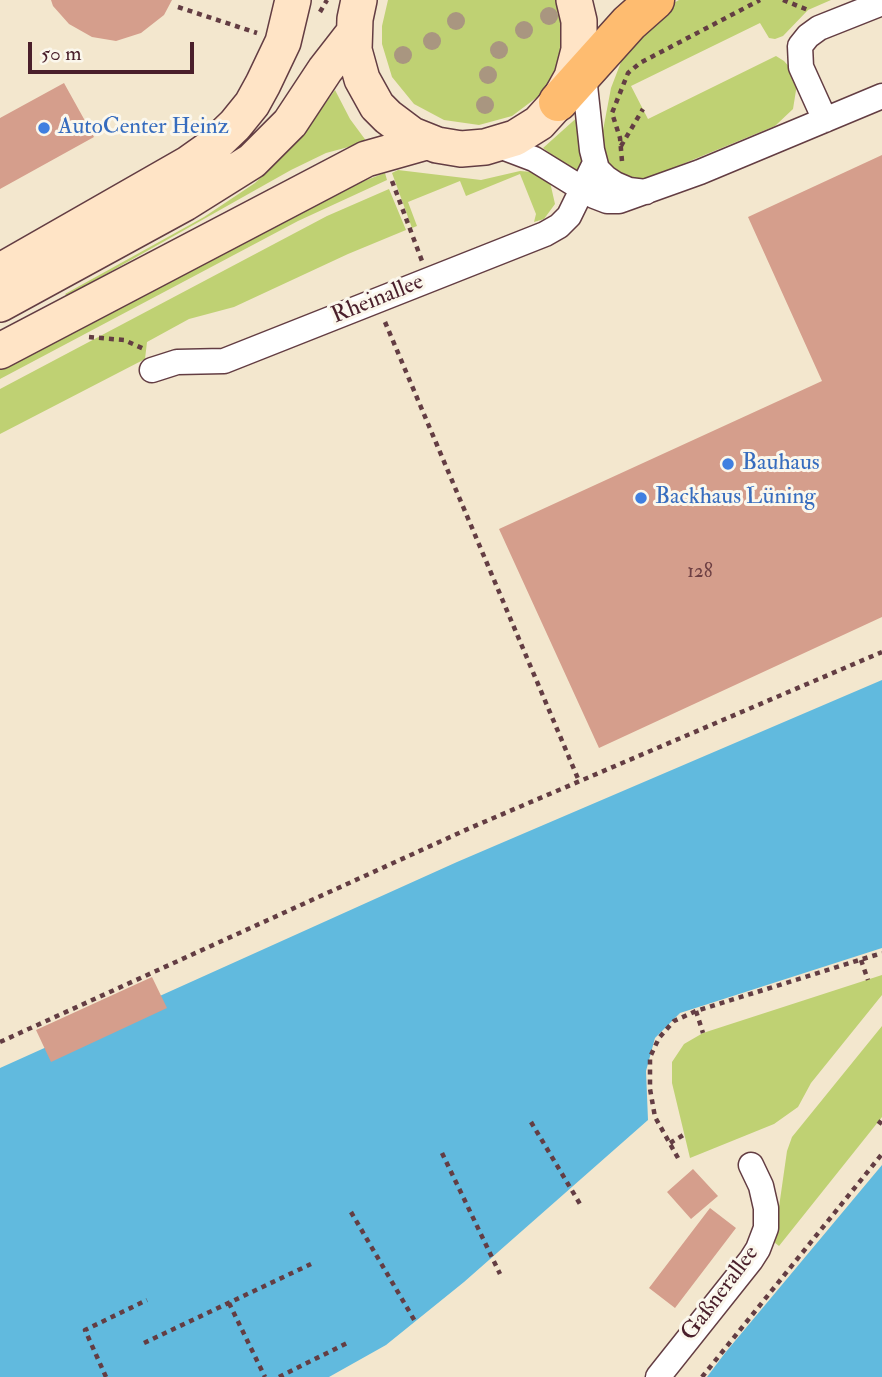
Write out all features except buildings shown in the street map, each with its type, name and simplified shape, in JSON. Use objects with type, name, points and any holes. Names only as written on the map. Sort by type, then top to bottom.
[{"type":"highway","points":[[558,102],[582,54],[629,23],[655,0]]},
{"type":"main road","points":[[2,270],[188,164],[212,147],[252,104],[283,41],[293,0]]},
{"type":"main road","points":[[574,0],[582,54]]},
{"type":"main road","points":[[354,13],[357,65],[369,93],[387,117],[426,142],[461,149],[497,145],[531,128],[558,102]]},
{"type":"main road","points":[[0,304],[226,179],[262,152],[290,123],[325,70],[354,13]]},
{"type":"main road","points":[[0,351],[366,159],[426,142]]},
{"type":"main road","points":[[2,270],[137,229]]},
{"type":"street","points":[[825,120],[801,67],[800,46],[808,36],[819,29],[882,3]]},
{"type":"street","points":[[582,54],[595,163],[602,175],[611,182],[629,190],[647,192]]},
{"type":"street","points":[[497,145],[534,159],[602,200],[629,199],[882,96]]},
{"type":"street","name":"Rheinallee","points":[[158,368],[177,362],[224,361],[553,230],[569,216],[595,163]]},
{"type":"street","name":"Gaßnerallee","points":[[658,1377],[758,1249],[766,1228],[766,1208],[761,1186],[751,1165]]},
{"type":"path","points":[[620,172],[621,146],[612,113],[628,73],[640,63],[760,0]]},
{"type":"path","points":[[178,7],[264,35]]},
{"type":"path","points":[[621,146],[643,108]]},
{"type":"path","points":[[392,182],[425,269]]},
{"type":"path","points":[[377,302],[579,781]]},
{"type":"path","points":[[88,337],[124,340],[139,345],[158,368]]},
{"type":"path","points":[[0,1042],[470,828],[882,652]]},
{"type":"path","points":[[678,1158],[655,1117],[650,1089],[650,1057],[659,1038],[674,1021],[696,1011],[882,953]]},
{"type":"path","points":[[861,960],[868,980]]},
{"type":"path","points":[[696,1011],[703,1033]]},
{"type":"path","points":[[531,1122],[580,1204]]},
{"type":"path","points":[[670,1143],[685,1134]]},
{"type":"path","points":[[442,1153],[500,1274]]},
{"type":"path","points":[[702,1377],[882,1154]]},
{"type":"path","points":[[351,1212],[416,1323]]},
{"type":"path","points":[[144,1343],[311,1264]]},
{"type":"path","points":[[106,1377],[85,1330],[147,1300]]},
{"type":"path","points":[[229,1303],[265,1377]]},
{"type":"path","points":[[279,1377],[347,1343]]},
{"type":"green space","points":[[388,0],[558,0],[565,31],[559,66],[540,95],[512,116],[479,125],[444,120],[414,104],[392,77],[382,44],[382,26]]},
{"type":"green space","points":[[679,0],[831,0],[808,10],[783,36],[769,38],[760,23],[631,86],[648,119],[776,56],[793,71],[797,84],[793,109],[775,126],[646,179],[633,181],[607,165],[601,141],[611,88],[621,62],[642,31],[663,9]]},
{"type":"green space","points":[[335,90],[350,119],[367,142],[326,153],[291,170],[67,296],[65,294],[204,217],[255,183],[299,140]]},
{"type":"green space","points":[[581,114],[582,166],[579,175],[543,148]]},
{"type":"green space","points":[[398,170],[481,180],[520,171],[532,172],[550,182],[555,204],[544,219],[534,222],[536,214],[520,174],[466,196],[460,181],[408,202],[417,226],[412,228],[392,173]]},
{"type":"green space","points":[[385,173],[387,180],[298,221],[0,379],[0,370],[335,192]]},
{"type":"green space","points":[[389,189],[406,230],[234,307],[189,319],[147,342],[145,359],[0,434],[0,389],[327,216]]},
{"type":"green space","points":[[882,975],[882,995],[811,1083],[798,1107],[774,1124],[690,1158],[672,1083],[672,1062],[684,1044],[703,1033]]},
{"type":"green space","points":[[882,1026],[882,1117],[779,1246],[774,1242],[787,1151],[792,1137]]},
{"type":"water","points":[[882,680],[882,948],[680,1013],[655,1038],[646,1071],[648,1120],[464,1282],[386,1345],[329,1377],[0,1377],[0,1068],[457,862]]},
{"type":"water","points":[[882,1165],[882,1377],[707,1377],[725,1353]]},
{"type":"place","name":"AutoCenter Heinz","points":[[44,128]]},
{"type":"place","name":"Bauhaus","points":[[728,464]]},
{"type":"place","name":"Backhaus Lüning","points":[[641,498]]}]
